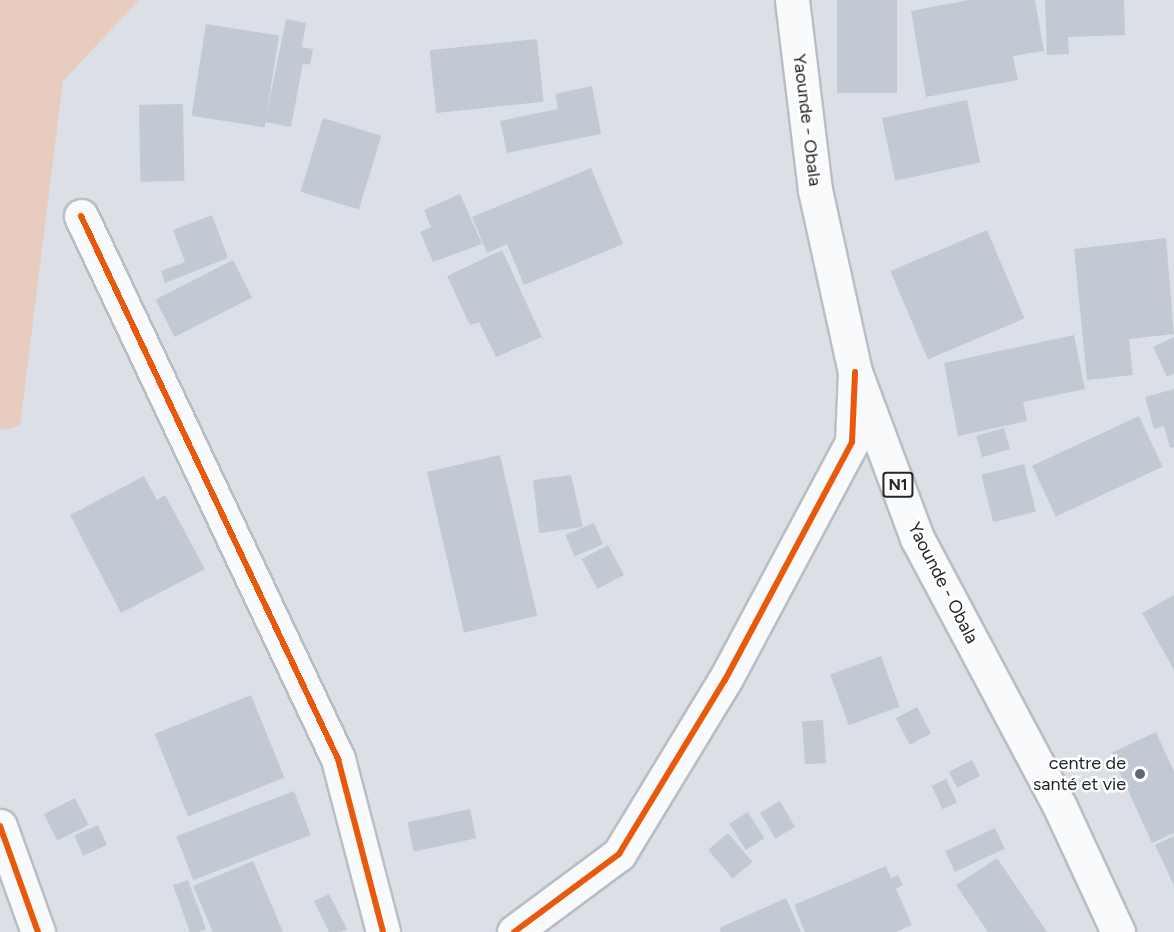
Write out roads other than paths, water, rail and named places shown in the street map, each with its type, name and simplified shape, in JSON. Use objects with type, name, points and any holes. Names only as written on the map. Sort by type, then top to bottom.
[{"type":"main road","name":"Yaounde - Obala","points":[[792,0],[815,190],[855,372],[917,538],[1060,807],[1118,932]]},
{"type":"main road","points":[[81,216],[338,759],[383,932]]},
{"type":"main road","points":[[514,932],[619,854],[719,689],[852,442],[855,372]]},
{"type":"main road","points":[[0,826],[38,932]]},
{"type":"place","name":"centre de santé et vie","points":[[1140,774]]}]
